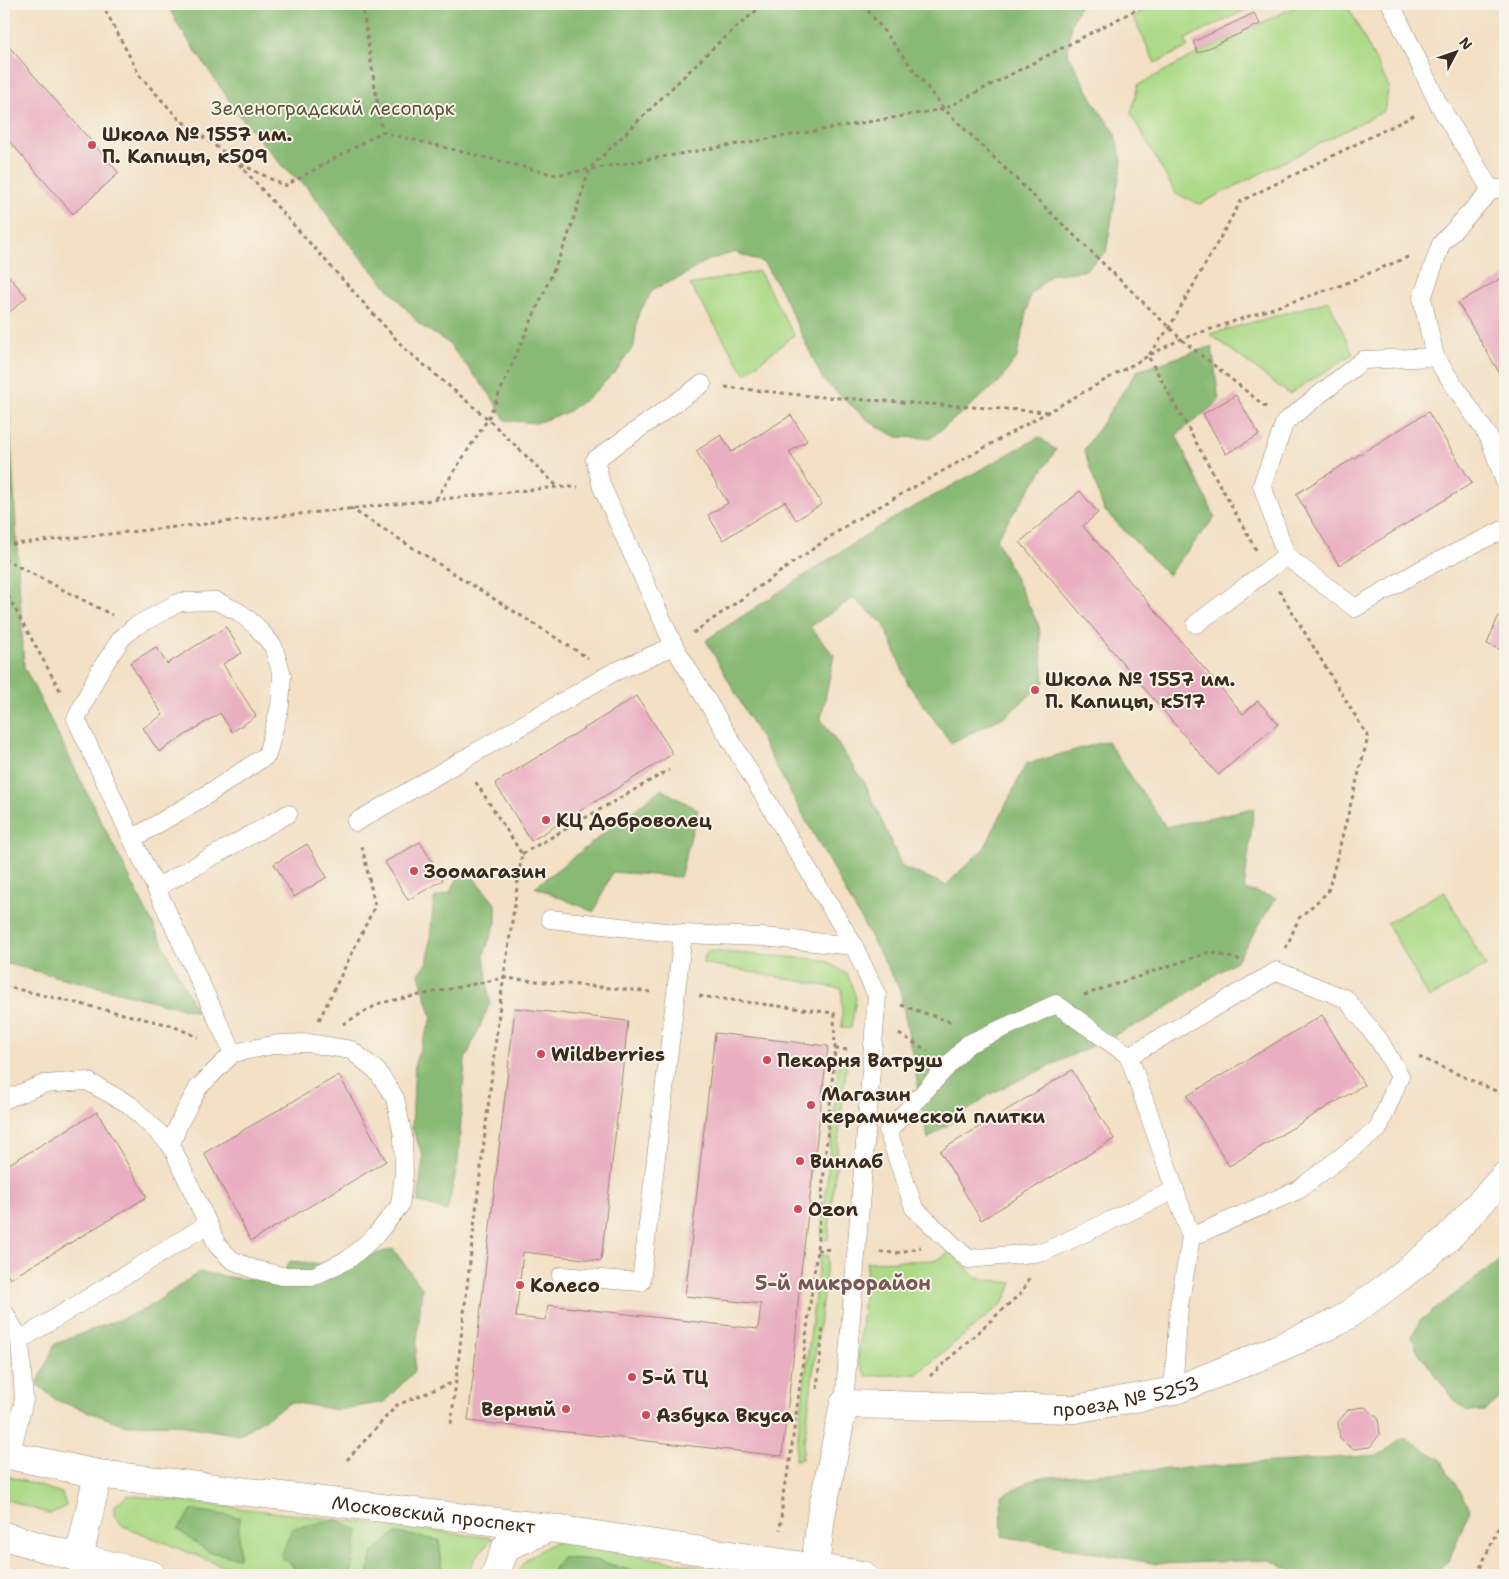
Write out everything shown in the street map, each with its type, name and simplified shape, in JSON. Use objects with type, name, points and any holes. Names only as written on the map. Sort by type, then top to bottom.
[{"type":"main road","name":"проезд № 5253","points":[[844,1404],[1076,1409],[1173,1391],[1261,1356],[1339,1320],[1391,1284],[1446,1240],[1505,1176]]},
{"type":"main road","points":[[815,1567],[821,1516],[844,1404]]},
{"type":"main road","name":"Московский проспект","points":[[7,1455],[98,1474],[549,1528],[863,1575]]},
{"type":"main road","points":[[79,1558],[98,1474]]},
{"type":"main road","points":[[495,1575],[506,1547],[549,1528]]},
{"type":"main road","points":[[4,1536],[79,1558],[152,1575]]},
{"type":"lane","points":[[1391,4],[1438,103],[1498,189],[1440,244],[1422,298],[1435,357],[1497,435],[1505,482]]},
{"type":"lane","points":[[1435,357],[1363,360],[1285,422],[1262,485],[1286,556],[1355,608],[1424,568],[1505,529]]},
{"type":"lane","points":[[702,384],[595,460],[602,487],[674,646],[854,946],[876,996],[844,1404]]},
{"type":"lane","points":[[1196,624],[1286,556]]},
{"type":"lane","points":[[132,839],[205,796],[267,755],[280,706],[282,675],[273,646],[256,626],[240,612],[216,601],[180,602],[134,627],[121,639],[99,672],[76,719],[140,858],[156,888],[233,1053]]},
{"type":"lane","points":[[356,822],[612,673],[674,646]]},
{"type":"lane","points":[[156,888],[288,814]]},
{"type":"lane","points":[[550,919],[683,934],[763,937],[854,946]]},
{"type":"lane","points":[[561,1276],[641,1282],[683,934]]},
{"type":"lane","points":[[1129,1056],[1276,971],[1346,999],[1379,1040],[1400,1076],[1378,1129],[1298,1190],[1191,1237]]},
{"type":"lane","points":[[1173,1391],[1179,1306],[1191,1237],[1175,1190],[1129,1056],[1056,1004],[968,1044],[888,1131],[914,1208],[968,1260],[1044,1252],[1175,1190]]},
{"type":"lane","points":[[4,1100],[44,1084],[87,1082],[130,1105],[171,1145],[217,1245],[232,1260],[253,1269],[282,1276],[314,1276],[349,1259],[376,1235],[400,1205],[404,1174],[403,1136],[395,1098],[377,1071],[351,1050],[308,1043],[278,1044],[233,1053],[198,1088],[179,1123],[171,1145]]},
{"type":"lane","points":[[20,1340],[208,1224]]},
{"type":"lane","points":[[4,1312],[20,1340],[24,1400],[7,1455]]},
{"type":"path","points":[[102,4],[140,76],[179,119],[237,162],[285,186],[382,132],[556,175],[944,109],[1147,4]]},
{"type":"path","points":[[362,4],[382,132]]},
{"type":"path","points":[[436,499],[488,419],[566,242],[590,168],[717,44],[764,4]]},
{"type":"path","points":[[863,4],[944,109],[1181,339],[1285,422]]},
{"type":"path","points":[[237,162],[404,348],[488,419],[557,486]]},
{"type":"path","points":[[674,646],[850,523],[1181,339],[1339,286],[1440,244]]},
{"type":"path","points":[[702,384],[810,396],[1049,412]]},
{"type":"path","points":[[4,545],[557,486],[602,487]]},
{"type":"path","points":[[349,508],[612,673]]},
{"type":"path","points":[[4,559],[134,627]]},
{"type":"path","points":[[4,589],[76,719]]},
{"type":"path","points":[[452,1424],[504,978],[522,854],[462,760]]},
{"type":"path","points":[[522,854],[669,770]]},
{"type":"path","points":[[308,1043],[375,906],[356,822]]},
{"type":"path","points":[[308,1043],[380,1003],[504,978],[676,994],[834,1013],[835,1049],[817,1250],[789,1469],[784,1488],[780,1530]]},
{"type":"path","points":[[4,986],[170,1025],[233,1053]]},
{"type":"path","points":[[875,1019],[949,1064]]},
{"type":"path","points":[[1379,1040],[1505,1095]]},
{"type":"path","points":[[835,1049],[855,1050]]},
{"type":"path","points":[[831,1249],[832,1240]]},
{"type":"path","points":[[817,1250],[831,1249],[898,1253],[947,1240]]},
{"type":"path","points":[[919,1407],[928,1378],[1022,1292],[1044,1252]]},
{"type":"path","points":[[816,1397],[824,1318]]},
{"type":"path","points":[[347,1460],[397,1405],[456,1381]]},
{"type":"path","points":[[1477,1575],[1505,1513]]},
{"type":"green space","name":"Зеленоградский лесопарк","points":[[167,4],[1080,4],[1071,24],[1068,53],[1096,106],[1114,131],[1122,161],[1106,252],[1084,271],[1052,274],[1030,295],[1017,357],[999,382],[931,438],[897,437],[870,422],[823,380],[781,291],[764,263],[735,252],[706,261],[681,277],[653,289],[638,315],[634,346],[616,371],[592,395],[567,412],[536,423],[505,420],[489,393],[447,342],[420,325],[345,239],[307,187],[283,167],[240,116],[179,27]]},
{"type":"green space","points":[[1158,4],[1259,4],[1185,39],[1188,47],[1155,63],[1133,16]]},
{"type":"green space","points":[[1301,4],[1345,4],[1348,6],[1389,87],[1384,111],[1200,204],[1176,194],[1131,114],[1138,85],[1198,53]]},
{"type":"green space","points":[[759,271],[794,335],[745,374],[690,285]]},
{"type":"green space","points":[[1329,301],[1353,354],[1289,394],[1210,334]]},
{"type":"green space","points":[[1212,346],[1219,401],[1176,435],[1215,517],[1168,575],[1104,510],[1084,450],[1137,371]]},
{"type":"green space","points":[[4,388],[8,389],[24,667],[197,1012],[4,963]]},
{"type":"green space","points":[[1039,437],[1056,450],[996,539],[1039,626],[1044,683],[1007,715],[951,743],[908,684],[884,624],[853,598],[810,627],[834,655],[821,719],[866,785],[902,867],[946,885],[985,847],[1026,764],[1107,741],[1166,827],[1254,808],[1244,889],[1276,898],[1237,960],[1153,1017],[990,1094],[928,1139],[900,990],[706,640],[880,526]]},
{"type":"green space","points":[[661,789],[698,810],[680,877],[612,872],[594,912],[535,887]]},
{"type":"green space","points":[[465,867],[496,905],[496,922],[484,954],[490,1003],[465,1060],[458,1163],[447,1211],[418,1202],[423,1156],[412,1128],[415,1062],[432,1018],[419,974],[428,961],[434,898],[449,893]]},
{"type":"green space","points":[[1444,891],[1486,966],[1429,998],[1387,923]]},
{"type":"green space","points":[[707,951],[825,960],[848,975],[856,998],[851,1028],[842,1028],[842,989],[702,963]]},
{"type":"green space","points":[[839,1060],[847,1061],[828,1240],[821,1239]]},
{"type":"green space","points":[[393,1249],[422,1288],[414,1372],[384,1402],[338,1410],[291,1402],[239,1435],[173,1424],[125,1425],[56,1400],[37,1384],[55,1344],[146,1309],[199,1272],[241,1279],[282,1276],[290,1261],[337,1265]]},
{"type":"green space","points":[[951,1252],[976,1278],[1013,1283],[1003,1303],[917,1374],[867,1376],[858,1363],[867,1262],[937,1260]]},
{"type":"green space","points":[[820,1254],[828,1256],[802,1459],[795,1460]]},
{"type":"green space","points":[[1505,1256],[1505,1382],[1498,1400],[1485,1411],[1468,1412],[1456,1402],[1416,1349],[1412,1335],[1420,1321]]},
{"type":"green space","points":[[1404,1438],[1440,1459],[1470,1509],[1449,1560],[1430,1575],[1298,1575],[1270,1560],[1157,1564],[1002,1536],[1001,1496],[1036,1478],[1379,1455]]},
{"type":"green space","points":[[4,1475],[62,1493],[66,1506],[50,1514],[4,1499]]},
{"type":"green space","points":[[128,1495],[493,1538],[474,1559],[469,1575],[443,1575],[439,1540],[373,1553],[368,1575],[351,1575],[358,1530],[281,1557],[304,1575],[261,1575],[220,1565],[123,1526],[114,1515],[114,1506]]},
{"type":"green space","points":[[192,1510],[239,1517],[239,1558],[209,1552],[178,1530]]},
{"type":"green space","points":[[337,1520],[358,1530],[351,1575],[304,1575],[281,1557],[292,1528]]},
{"type":"green space","points":[[396,1533],[439,1540],[443,1575],[368,1575],[373,1553]]},
{"type":"green space","points":[[558,1541],[746,1575],[635,1575],[634,1572],[596,1560],[562,1558],[550,1575],[517,1575],[528,1558]]},
{"type":"green space","points":[[562,1558],[596,1560],[635,1572],[635,1575],[550,1575]]},
{"type":"building","points":[[1254,13],[1260,24],[1198,53],[1193,42]]},
{"type":"building","points":[[4,41],[119,173],[73,214],[4,135]]},
{"type":"building","points":[[4,271],[27,297],[4,317]]},
{"type":"building","points":[[1505,276],[1505,371],[1500,374],[1458,303]]},
{"type":"building","points":[[1236,395],[1259,435],[1226,454],[1203,414]]},
{"type":"building","points":[[1428,412],[1472,483],[1339,565],[1296,494]]},
{"type":"building","points":[[791,415],[807,441],[789,452],[822,504],[796,520],[785,501],[723,540],[708,515],[728,503],[696,451],[721,435],[732,452]]},
{"type":"building","points":[[1080,491],[1098,513],[1083,526],[1243,714],[1258,701],[1278,724],[1218,775],[1020,542]]},
{"type":"building","points":[[1498,617],[1505,620],[1505,652],[1487,644]]},
{"type":"building","points":[[226,627],[242,653],[223,664],[256,716],[232,732],[220,713],[159,752],[143,728],[163,715],[130,663],[156,647],[167,664]]},
{"type":"building","points":[[637,696],[673,754],[531,841],[495,783]]},
{"type":"building","name":"Зоомагазин","points":[[420,842],[443,880],[408,900],[385,862]]},
{"type":"building","points":[[307,844],[327,877],[294,897],[274,864]]},
{"type":"building","points":[[515,1008],[628,1021],[601,1261],[523,1252],[516,1317],[546,1320],[548,1305],[758,1329],[761,1304],[685,1296],[715,1033],[828,1046],[799,1289],[782,1456],[468,1421]]},
{"type":"building","points":[[1322,1015],[1364,1085],[1229,1166],[1187,1096]]},
{"type":"building","points":[[1072,1070],[1114,1139],[981,1220],[940,1151]]},
{"type":"building","points":[[339,1075],[386,1161],[251,1241],[204,1153]]},
{"type":"building","points":[[97,1112],[147,1197],[10,1279],[4,1268],[4,1167]]},
{"type":"building","points":[[1365,1407],[1378,1418],[1380,1434],[1370,1447],[1353,1449],[1340,1439],[1338,1422],[1349,1409]]},
{"type":"place","name":"Школа № 1557 им. П. Капицы, к509","points":[[92,145]]},
{"type":"place","name":"Школа № 1557 им. П. Капицы, к517","points":[[1035,690]]},
{"type":"place","name":"КЦ Доброволец","points":[[546,820]]},
{"type":"place","name":"Зоомагазин","points":[[414,871]]},
{"type":"place","name":"Wildberries","points":[[541,1054]]},
{"type":"place","name":"Пекарня Ватруш","points":[[767,1060]]},
{"type":"place","name":"Магазин керамической плитки","points":[[811,1105]]},
{"type":"place","name":"Винлаб","points":[[800,1161]]},
{"type":"place","name":"Ozon","points":[[798,1209]]},
{"type":"place","name":"Колесо","points":[[520,1285]]},
{"type":"place","name":"5-й ТЦ","points":[[632,1377]]},
{"type":"place","name":"Верный","points":[[566,1409]]},
{"type":"place","name":"Азбука Вкуса","points":[[646,1415]]},
{"type":"district","name":"5-й микрорайон","points":[[843,1283]]}]
